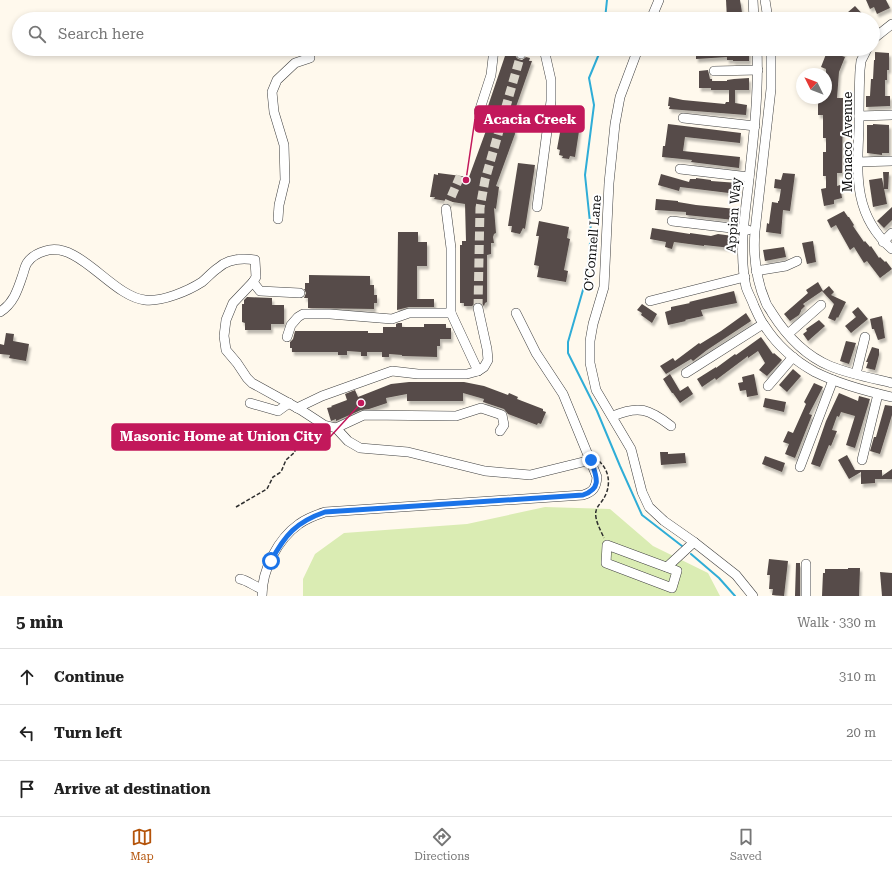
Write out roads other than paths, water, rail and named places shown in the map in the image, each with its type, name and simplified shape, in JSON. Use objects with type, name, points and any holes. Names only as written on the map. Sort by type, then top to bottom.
[{"type":"street","points":[[654,12],[659,0]]},
{"type":"street","points":[[753,0],[754,12]]},
{"type":"street","points":[[766,0],[767,12]]},
{"type":"street","points":[[880,34],[892,24]]},
{"type":"street","points":[[278,219],[279,205],[285,180],[284,145],[274,112],[272,92],[277,80],[295,63],[310,58],[309,56]]},
{"type":"street","points":[[479,112],[491,75],[493,56]]},
{"type":"street","points":[[537,207],[551,101],[551,80],[546,56]]},
{"type":"street","name":"O’Connell Lane","points":[[635,56],[620,97],[615,124],[609,183],[604,287],[593,324],[590,341],[590,363],[596,390],[613,416],[631,449],[642,492],[649,507],[664,521],[736,575],[753,596]]},
{"type":"street","name":"Appian Way","points":[[757,56],[755,126],[743,229],[743,260],[747,288],[763,324],[778,344],[793,357],[813,371],[833,380],[892,397]]},
{"type":"street","name":"Appian Way","points":[[770,56],[771,89],[754,250],[756,270],[766,303],[778,322],[788,334],[800,347],[813,357],[829,366],[892,383]]},
{"type":"street","name":"Monaco Avenue","points":[[863,56],[861,60],[860,70],[857,182],[862,206],[870,225],[883,242],[892,249]]},
{"type":"street","points":[[714,71],[758,70]]},
{"type":"street","points":[[859,116],[892,115]]},
{"type":"street","points":[[683,118],[755,126]]},
{"type":"street","points":[[857,162],[892,161]]},
{"type":"street","points":[[680,169],[749,177]]},
{"type":"street","points":[[446,209],[451,248],[451,313],[478,371]]},
{"type":"street","points":[[672,221],[755,230]]},
{"type":"street","points":[[883,242],[892,233]]},
{"type":"street","points":[[0,312],[13,300],[27,263],[35,256],[45,251],[57,248],[73,254],[132,297],[146,300],[161,299],[192,288],[203,281],[219,266],[235,259],[255,260],[256,276],[253,282],[233,303],[226,320],[224,336],[226,350],[252,383],[324,425],[336,428],[348,441],[360,448],[408,452],[485,471],[530,475],[591,460]]},
{"type":"street","points":[[756,270],[786,266],[797,261]]},
{"type":"street","points":[[650,301],[745,277]]},
{"type":"street","points":[[253,282],[260,291],[300,292]]},
{"type":"street","points":[[756,309],[766,303]]},
{"type":"street","points":[[788,334],[821,305]]},
{"type":"street","points":[[250,403],[278,411],[392,371],[418,374],[467,374],[478,371],[484,367],[488,360],[478,308]]},
{"type":"street","points":[[286,337],[291,325],[298,316],[303,314],[330,314],[392,319],[409,313],[451,313]]},
{"type":"street","points":[[240,579],[245,580],[262,593],[265,575],[278,547],[288,534],[300,523],[312,516],[325,512],[583,495],[591,492],[596,485],[597,477],[591,460],[563,394],[536,354],[516,313]]},
{"type":"street","points":[[686,373],[763,324]]},
{"type":"street","points":[[856,374],[865,336]]},
{"type":"street","points":[[768,386],[793,357]]},
{"type":"street","points":[[800,467],[833,380]]},
{"type":"street","points":[[862,460],[878,394]]},
{"type":"street","points":[[336,428],[364,415],[456,416],[481,408],[502,415],[504,425],[500,431]]},
{"type":"street","points":[[613,416],[627,410],[638,409],[656,414],[671,426]]},
{"type":"street","points":[[607,545],[667,567],[677,571],[672,588],[606,563],[607,545]]},
{"type":"street","points":[[667,567],[697,545]]},
{"type":"street","points":[[806,564],[806,596]]},
{"type":"waterway","points":[[606,12],[607,0]]},
{"type":"waterway","points":[[598,56],[589,78],[594,105],[585,175],[591,232],[587,276],[568,342],[568,353],[597,411],[642,515],[682,546]]},
{"type":"waterway","points":[[691,554],[719,578],[735,596]]},
{"type":"tunnel","points":[[478,308],[480,208],[485,180],[520,56]]},
{"type":"tunnel","points":[[446,209],[461,174]]},
{"type":"place","name":"Acacia Creek","points":[[466,180]]},
{"type":"place","name":"Masonic Home at Union City","points":[[361,403]]}]
